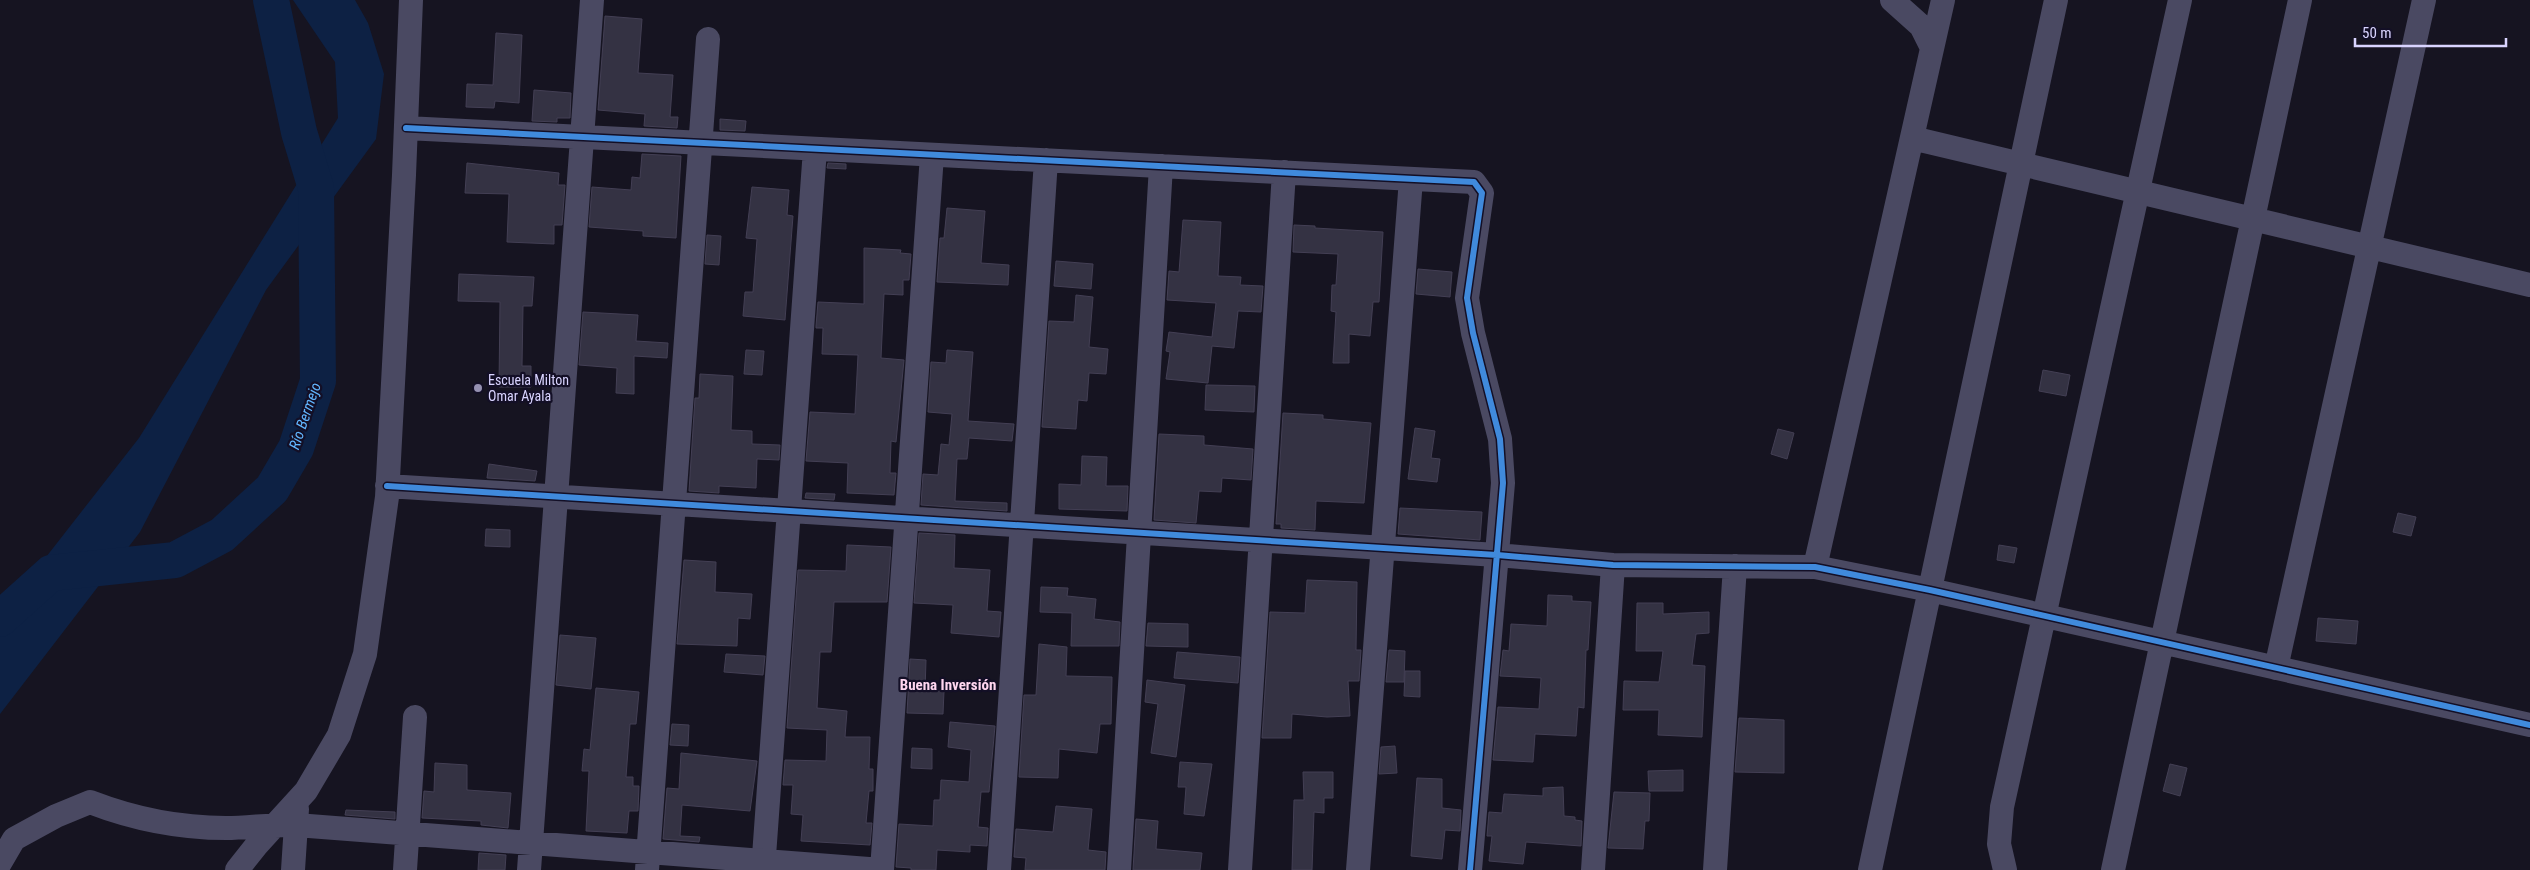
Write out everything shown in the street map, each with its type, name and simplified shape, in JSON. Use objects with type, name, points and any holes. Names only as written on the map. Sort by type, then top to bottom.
[{"type":"street","points":[[238,870],[286,824],[298,800],[306,790],[339,734],[365,654],[387,486],[411,0]]},
{"type":"street","points":[[529,870],[592,0]]},
{"type":"street","points":[[1892,0],[1921,26],[1932,48]]},
{"type":"street","points":[[1815,567],[1943,0]]},
{"type":"street","points":[[1870,870],[2056,0]]},
{"type":"street","points":[[2006,870],[1999,844],[2002,807],[2180,0]]},
{"type":"street","points":[[2113,870],[2300,0]]},
{"type":"street","points":[[2276,668],[2424,0]]},
{"type":"street","points":[[648,861],[708,39]]},
{"type":"street","points":[[406,128],[1474,182],[1482,193],[1467,298],[1473,333],[1500,439],[1502,483],[1470,870]]},
{"type":"street","points":[[1912,138],[2530,285]]},
{"type":"street","points":[[763,865],[815,149]]},
{"type":"street","points":[[0,863],[14,839],[56,816],[90,802],[121,814],[163,824],[226,828],[286,824],[531,843],[648,861],[882,870],[932,155]]},
{"type":"street","points":[[999,870],[1046,160]]},
{"type":"street","points":[[1119,870],[1161,166]]},
{"type":"street","points":[[1240,870],[1284,172]]},
{"type":"street","points":[[1358,870],[1411,179]]},
{"type":"street","points":[[387,486],[1382,547],[1612,565],[1815,567],[1930,590],[2530,725]]},
{"type":"street","points":[[1593,870],[1612,565]]},
{"type":"street","points":[[1715,870],[1735,566]]},
{"type":"street","points":[[405,870],[415,717]]},
{"type":"street","points":[[286,824],[292,870]]},
{"type":"water","points":[[293,0],[355,0],[368,23],[384,74],[376,139],[266,290],[140,532],[0,714],[0,616],[139,438],[338,118],[335,62]]},
{"type":"building","points":[[605,16],[642,19],[638,73],[673,75],[670,117],[678,117],[677,128],[644,126],[645,114],[598,110]]},
{"type":"building","points":[[496,33],[522,35],[519,103],[495,101],[494,108],[466,107],[467,84],[493,85]]},
{"type":"building","points":[[534,90],[571,93],[570,118],[557,118],[557,122],[532,121]]},
{"type":"building","points":[[720,119],[746,121],[745,131],[720,130]]},
{"type":"building","points":[[642,154],[681,156],[676,238],[643,236],[643,231],[589,227],[592,187],[631,190],[632,177],[640,178]]},
{"type":"building","points":[[467,163],[559,173],[558,185],[565,185],[562,225],[554,225],[554,244],[507,242],[509,194],[465,193]]},
{"type":"building","points":[[828,163],[846,164],[846,169],[827,168]]},
{"type":"building","points":[[752,187],[789,190],[787,215],[793,216],[785,320],[743,316],[745,292],[753,292],[757,239],[746,238]]},
{"type":"building","points":[[947,208],[985,211],[981,263],[1009,265],[1008,285],[937,282],[940,238],[944,238]]},
{"type":"building","points":[[1183,220],[1221,222],[1218,276],[1241,277],[1240,285],[1263,286],[1261,312],[1238,311],[1234,348],[1212,346],[1208,383],[1166,379],[1170,352],[1166,351],[1169,332],[1212,337],[1216,303],[1167,300],[1169,271],[1179,272]]},
{"type":"building","points":[[1294,225],[1383,232],[1379,302],[1373,302],[1370,336],[1349,334],[1349,363],[1333,363],[1336,312],[1331,311],[1332,285],[1336,285],[1338,254],[1293,252]]},
{"type":"building","points":[[707,235],[721,236],[719,265],[705,264]]},
{"type":"building","points":[[864,248],[901,250],[900,253],[911,254],[909,280],[903,280],[903,295],[884,294],[881,358],[904,360],[896,442],[891,441],[890,473],[896,473],[894,495],[847,493],[848,463],[806,461],[810,412],[855,414],[858,355],[822,354],[823,328],[816,328],[816,326],[818,302],[864,304]]},
{"type":"building","points":[[1056,261],[1093,264],[1091,289],[1054,286]]},
{"type":"building","points":[[1418,269],[1452,272],[1450,297],[1416,294]]},
{"type":"building","points":[[459,274],[534,277],[532,306],[523,306],[522,366],[531,366],[531,387],[499,387],[500,302],[458,301]]},
{"type":"building","points":[[1076,295],[1093,297],[1089,347],[1108,349],[1106,374],[1089,373],[1087,401],[1078,400],[1076,429],[1042,427],[1049,321],[1074,322]]},
{"type":"building","points":[[583,312],[638,315],[636,341],[668,343],[667,358],[634,356],[634,394],[616,393],[617,368],[579,365]]},
{"type":"building","points":[[746,350],[764,351],[762,375],[744,374]]},
{"type":"building","points":[[947,350],[973,352],[968,421],[1014,424],[1012,441],[969,438],[967,459],[957,459],[955,501],[1007,503],[1007,511],[921,505],[923,474],[938,475],[941,444],[949,445],[952,414],[928,412],[931,362],[946,363]]},
{"type":"building","points":[[2043,370],[2070,375],[2066,396],[2039,391]]},
{"type":"building","points":[[700,374],[733,376],[731,430],[752,431],[752,444],[780,445],[779,460],[757,459],[756,488],[719,486],[719,493],[689,491],[695,398],[699,398]]},
{"type":"building","points":[[1206,385],[1255,386],[1254,412],[1205,410]]},
{"type":"building","points":[[1283,413],[1323,415],[1323,419],[1371,423],[1364,503],[1316,501],[1315,530],[1281,528],[1281,524],[1276,524]]},
{"type":"building","points":[[1415,428],[1435,431],[1431,458],[1440,459],[1437,482],[1408,479]]},
{"type":"building","points":[[1778,429],[1794,433],[1787,459],[1771,454]]},
{"type":"building","points":[[1159,434],[1204,436],[1204,445],[1253,449],[1251,480],[1222,478],[1221,492],[1199,491],[1196,523],[1154,520]]},
{"type":"building","points":[[1082,456],[1107,457],[1106,486],[1128,486],[1127,511],[1059,509],[1059,484],[1081,485]]},
{"type":"building","points":[[489,464],[537,471],[535,481],[487,478]]},
{"type":"building","points":[[806,493],[835,494],[834,500],[805,498]]},
{"type":"building","points":[[1400,508],[1482,512],[1480,540],[1398,534]]},
{"type":"building","points":[[2398,513],[2416,517],[2411,536],[2393,532]]},
{"type":"building","points":[[486,529],[510,530],[510,547],[485,546]]},
{"type":"building","points":[[919,533],[955,535],[954,568],[990,570],[987,611],[1001,612],[999,637],[951,633],[953,605],[914,603]]},
{"type":"building","points":[[847,545],[891,547],[887,602],[834,602],[831,652],[820,652],[817,708],[847,711],[845,737],[870,737],[869,769],[873,769],[873,791],[869,791],[866,823],[872,823],[870,845],[801,841],[803,815],[791,814],[793,785],[783,785],[785,760],[826,761],[827,730],[787,728],[798,570],[846,571]]},
{"type":"building","points":[[1999,545],[2017,548],[2014,563],[1997,560]]},
{"type":"building","points":[[684,560],[716,562],[715,592],[752,594],[750,619],[738,618],[737,646],[677,644]]},
{"type":"building","points":[[1307,580],[1357,582],[1356,650],[1361,650],[1359,681],[1348,681],[1350,716],[1327,717],[1292,714],[1291,738],[1262,738],[1270,612],[1305,613]]},
{"type":"building","points":[[1041,587],[1068,588],[1067,596],[1096,599],[1094,619],[1120,622],[1119,646],[1071,646],[1072,613],[1040,612]]},
{"type":"building","points":[[1548,595],[1572,596],[1572,601],[1591,602],[1588,650],[1586,650],[1584,708],[1578,707],[1576,736],[1535,734],[1533,762],[1493,760],[1498,707],[1539,709],[1541,678],[1500,676],[1503,650],[1509,651],[1511,624],[1547,626]]},
{"type":"building","points":[[1637,603],[1663,603],[1663,614],[1709,612],[1709,633],[1696,634],[1692,665],[1705,666],[1702,737],[1658,735],[1659,710],[1623,710],[1624,681],[1659,682],[1663,651],[1636,651]]},
{"type":"building","points":[[2318,618],[2358,621],[2356,644],[2316,641]]},
{"type":"building","points":[[1148,623],[1188,624],[1188,647],[1146,646]]},
{"type":"building","points":[[560,635],[596,638],[591,689],[556,685]]},
{"type":"building","points":[[1039,644],[1067,647],[1066,676],[1112,677],[1111,724],[1100,724],[1097,753],[1059,749],[1058,778],[1019,777],[1024,695],[1036,695]]},
{"type":"building","points":[[1389,650],[1405,651],[1404,682],[1386,682]]},
{"type":"building","points":[[1177,652],[1240,657],[1238,683],[1174,678]]},
{"type":"building","points":[[726,654],[765,656],[763,675],[724,672]]},
{"type":"building","points":[[910,659],[926,660],[925,691],[944,691],[943,714],[907,713]]},
{"type":"building","points":[[1405,671],[1420,671],[1420,697],[1404,696]]},
{"type":"building","points":[[1147,680],[1185,685],[1176,757],[1151,753],[1158,704],[1145,702]]},
{"type":"building","points":[[596,688],[639,692],[636,724],[630,724],[626,777],[633,777],[633,786],[639,786],[638,811],[629,811],[627,833],[586,831],[589,771],[582,771],[584,749],[590,750]]},
{"type":"building","points":[[1739,718],[1784,720],[1784,773],[1735,772]]},
{"type":"building","points":[[950,722],[995,726],[989,792],[981,792],[978,827],[988,828],[987,846],[970,845],[970,852],[937,850],[936,870],[911,870],[911,868],[896,867],[899,824],[933,826],[934,800],[940,800],[941,780],[969,782],[971,750],[948,747]]},
{"type":"building","points":[[672,724],[689,725],[688,746],[670,745]]},
{"type":"building","points":[[1395,746],[1397,773],[1379,774],[1381,747]]},
{"type":"building","points":[[912,748],[932,749],[932,769],[911,768]]},
{"type":"building","points":[[681,753],[757,761],[750,811],[682,805],[680,836],[700,837],[699,842],[663,839],[667,788],[679,789]]},
{"type":"building","points":[[1180,762],[1212,764],[1204,816],[1184,814],[1186,787],[1178,787]]},
{"type":"building","points":[[435,763],[467,765],[467,790],[511,793],[508,828],[481,825],[481,821],[422,818],[424,791],[434,792]]},
{"type":"building","points":[[2170,764],[2187,768],[2180,796],[2163,791]]},
{"type":"building","points":[[1683,770],[1683,791],[1649,791],[1648,771]]},
{"type":"building","points":[[1303,772],[1333,772],[1333,798],[1324,798],[1324,813],[1314,812],[1312,870],[1292,870],[1294,800],[1304,800]]},
{"type":"building","points":[[1417,778],[1442,779],[1442,808],[1461,810],[1460,831],[1445,830],[1442,859],[1411,856]]},
{"type":"building","points":[[1563,787],[1564,816],[1575,817],[1575,820],[1582,821],[1581,846],[1526,842],[1523,864],[1489,861],[1492,836],[1487,836],[1489,812],[1502,813],[1504,794],[1543,796],[1543,788]]},
{"type":"building","points":[[1614,792],[1650,793],[1649,821],[1645,821],[1643,849],[1608,848]]},
{"type":"building","points":[[1056,806],[1092,809],[1088,850],[1106,852],[1105,870],[1025,870],[1026,858],[1014,857],[1016,829],[1053,832]]},
{"type":"building","points":[[346,810],[395,812],[395,819],[345,815]]},
{"type":"building","points":[[1136,819],[1158,821],[1156,849],[1202,853],[1200,870],[1133,870]]},
{"type":"building","points":[[479,853],[506,855],[505,870],[478,870]]},
{"type":"waterway","name":"Río Bermejo","points":[[0,619],[51,573],[175,560],[222,535],[272,489],[296,448],[318,381],[316,188],[299,132],[271,0]]},
{"type":"cycle path","points":[[406,128],[1474,182],[1482,193],[1467,298],[1473,333],[1500,439],[1503,483],[1470,870]]},
{"type":"cycle path","points":[[387,486],[1497,555],[1613,565],[1815,567],[1930,590],[2530,725]]},
{"type":"place","name":"Escuela Milton Omar Ayala","points":[[478,388]]},
{"type":"district","name":"Buena Inversión","points":[[948,685]]}]
